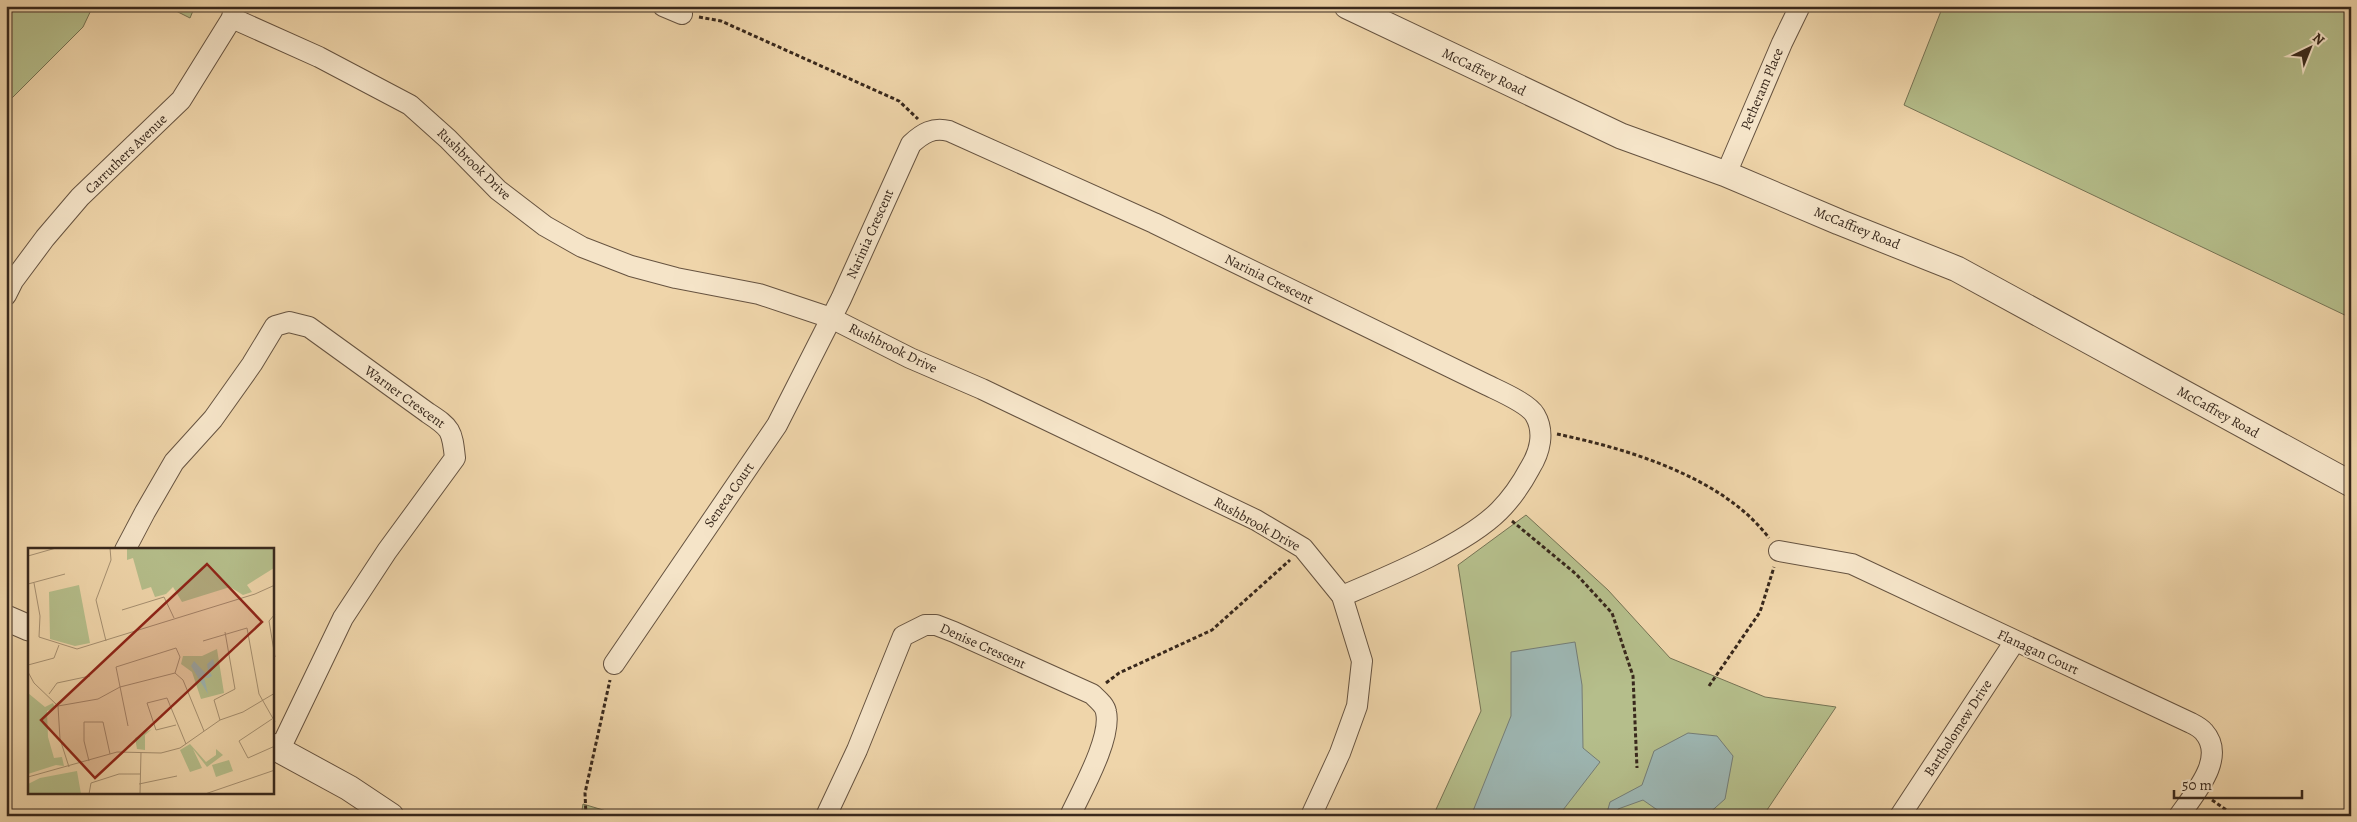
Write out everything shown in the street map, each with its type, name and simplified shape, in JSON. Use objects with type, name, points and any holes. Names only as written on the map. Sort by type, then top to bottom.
[{"type":"street","points":[[663,6],[682,14]]},
{"type":"street","name":"McCaffrey Road","points":[[1348,6],[1621,136],[1726,174],[1957,269],[2351,484]]},
{"type":"street","name":"Petheram Place","points":[[1726,174],[1782,43],[1800,6]]},
{"type":"street","name":"Carruthers Avenue","points":[[6,294],[13,281],[45,238],[80,197],[181,100],[233,12]]},
{"type":"street","name":"Rushbrook Drive","points":[[233,12],[410,105],[448,139],[498,190],[545,226],[582,247],[631,266],[676,278],[759,294],[832,318],[910,358],[982,390],[1256,520],[1303,548],[1342,596],[1362,661],[1357,706],[1340,753],[1311,816]]},
{"type":"street","name":"Narinia Crescent","points":[[832,318],[911,144],[922,133],[940,129],[949,131],[1154,223],[1487,385],[1534,413],[1541,431]]},
{"type":"street","name":"Seneca Court","points":[[614,664],[777,425],[832,318]]},
{"type":"street","name":"Warner Crescent","points":[[127,548],[174,462],[213,419],[252,364],[275,326],[289,322],[309,327],[448,426],[455,458],[387,551],[343,618],[276,747]]},
{"type":"street","points":[[1342,596],[1441,550],[1482,526],[1500,511],[1517,489],[1536,458],[1541,431]]},
{"type":"street","name":"Flanagan Court","points":[[1779,551],[1852,564],[2191,723],[2204,732],[2212,746],[2212,760],[2197,790],[2179,816]]},
{"type":"street","points":[[6,618],[28,628]]},
{"type":"street","name":"Denise Crescent","points":[[826,816],[856,750],[903,636],[925,625],[936,625],[954,632],[1092,694]]},
{"type":"street","name":"Bartholomew Drive","points":[[1900,816],[2015,641]]},
{"type":"street","points":[[1070,816],[1100,752],[1107,726],[1106,712],[1103,705],[1092,694]]},
{"type":"street","points":[[276,747],[349,788],[390,816]]},
{"type":"path","points":[[682,14],[721,21],[899,101],[931,131]]},
{"type":"path","points":[[1541,431],[1582,440],[1664,466],[1720,494],[1758,523],[1779,551],[1760,612],[1709,686]]},
{"type":"path","points":[[1500,511],[1576,574],[1612,613],[1633,676],[1636,768]]},
{"type":"path","points":[[1092,694],[1119,673],[1212,630],[1303,548]]},
{"type":"path","points":[[586,816],[585,793],[614,664]]},
{"type":"path","points":[[2197,790],[2235,816]]},
{"type":"green space","points":[[6,6],[93,6],[83,27],[6,104]]},
{"type":"green space","points":[[166,6],[195,6],[190,18]]},
{"type":"green space","points":[[1943,6],[2351,6],[2351,318],[1904,105]]},
{"type":"green space","points":[[1526,515],[1608,590],[1670,658],[1765,697],[1836,707],[1763,816],[1433,816],[1481,711],[1458,565]]},
{"type":"green space","points":[[583,804],[623,816],[581,816]]},
{"type":"water","points":[[1575,642],[1582,685],[1583,748],[1600,762],[1563,810],[1564,816],[1471,816],[1511,716],[1511,652]]},
{"type":"water","points":[[1688,733],[1717,736],[1733,756],[1725,799],[1706,816],[1666,816],[1643,800],[1618,809],[1617,816],[1606,816],[1610,802],[1642,785],[1654,751]]}]
